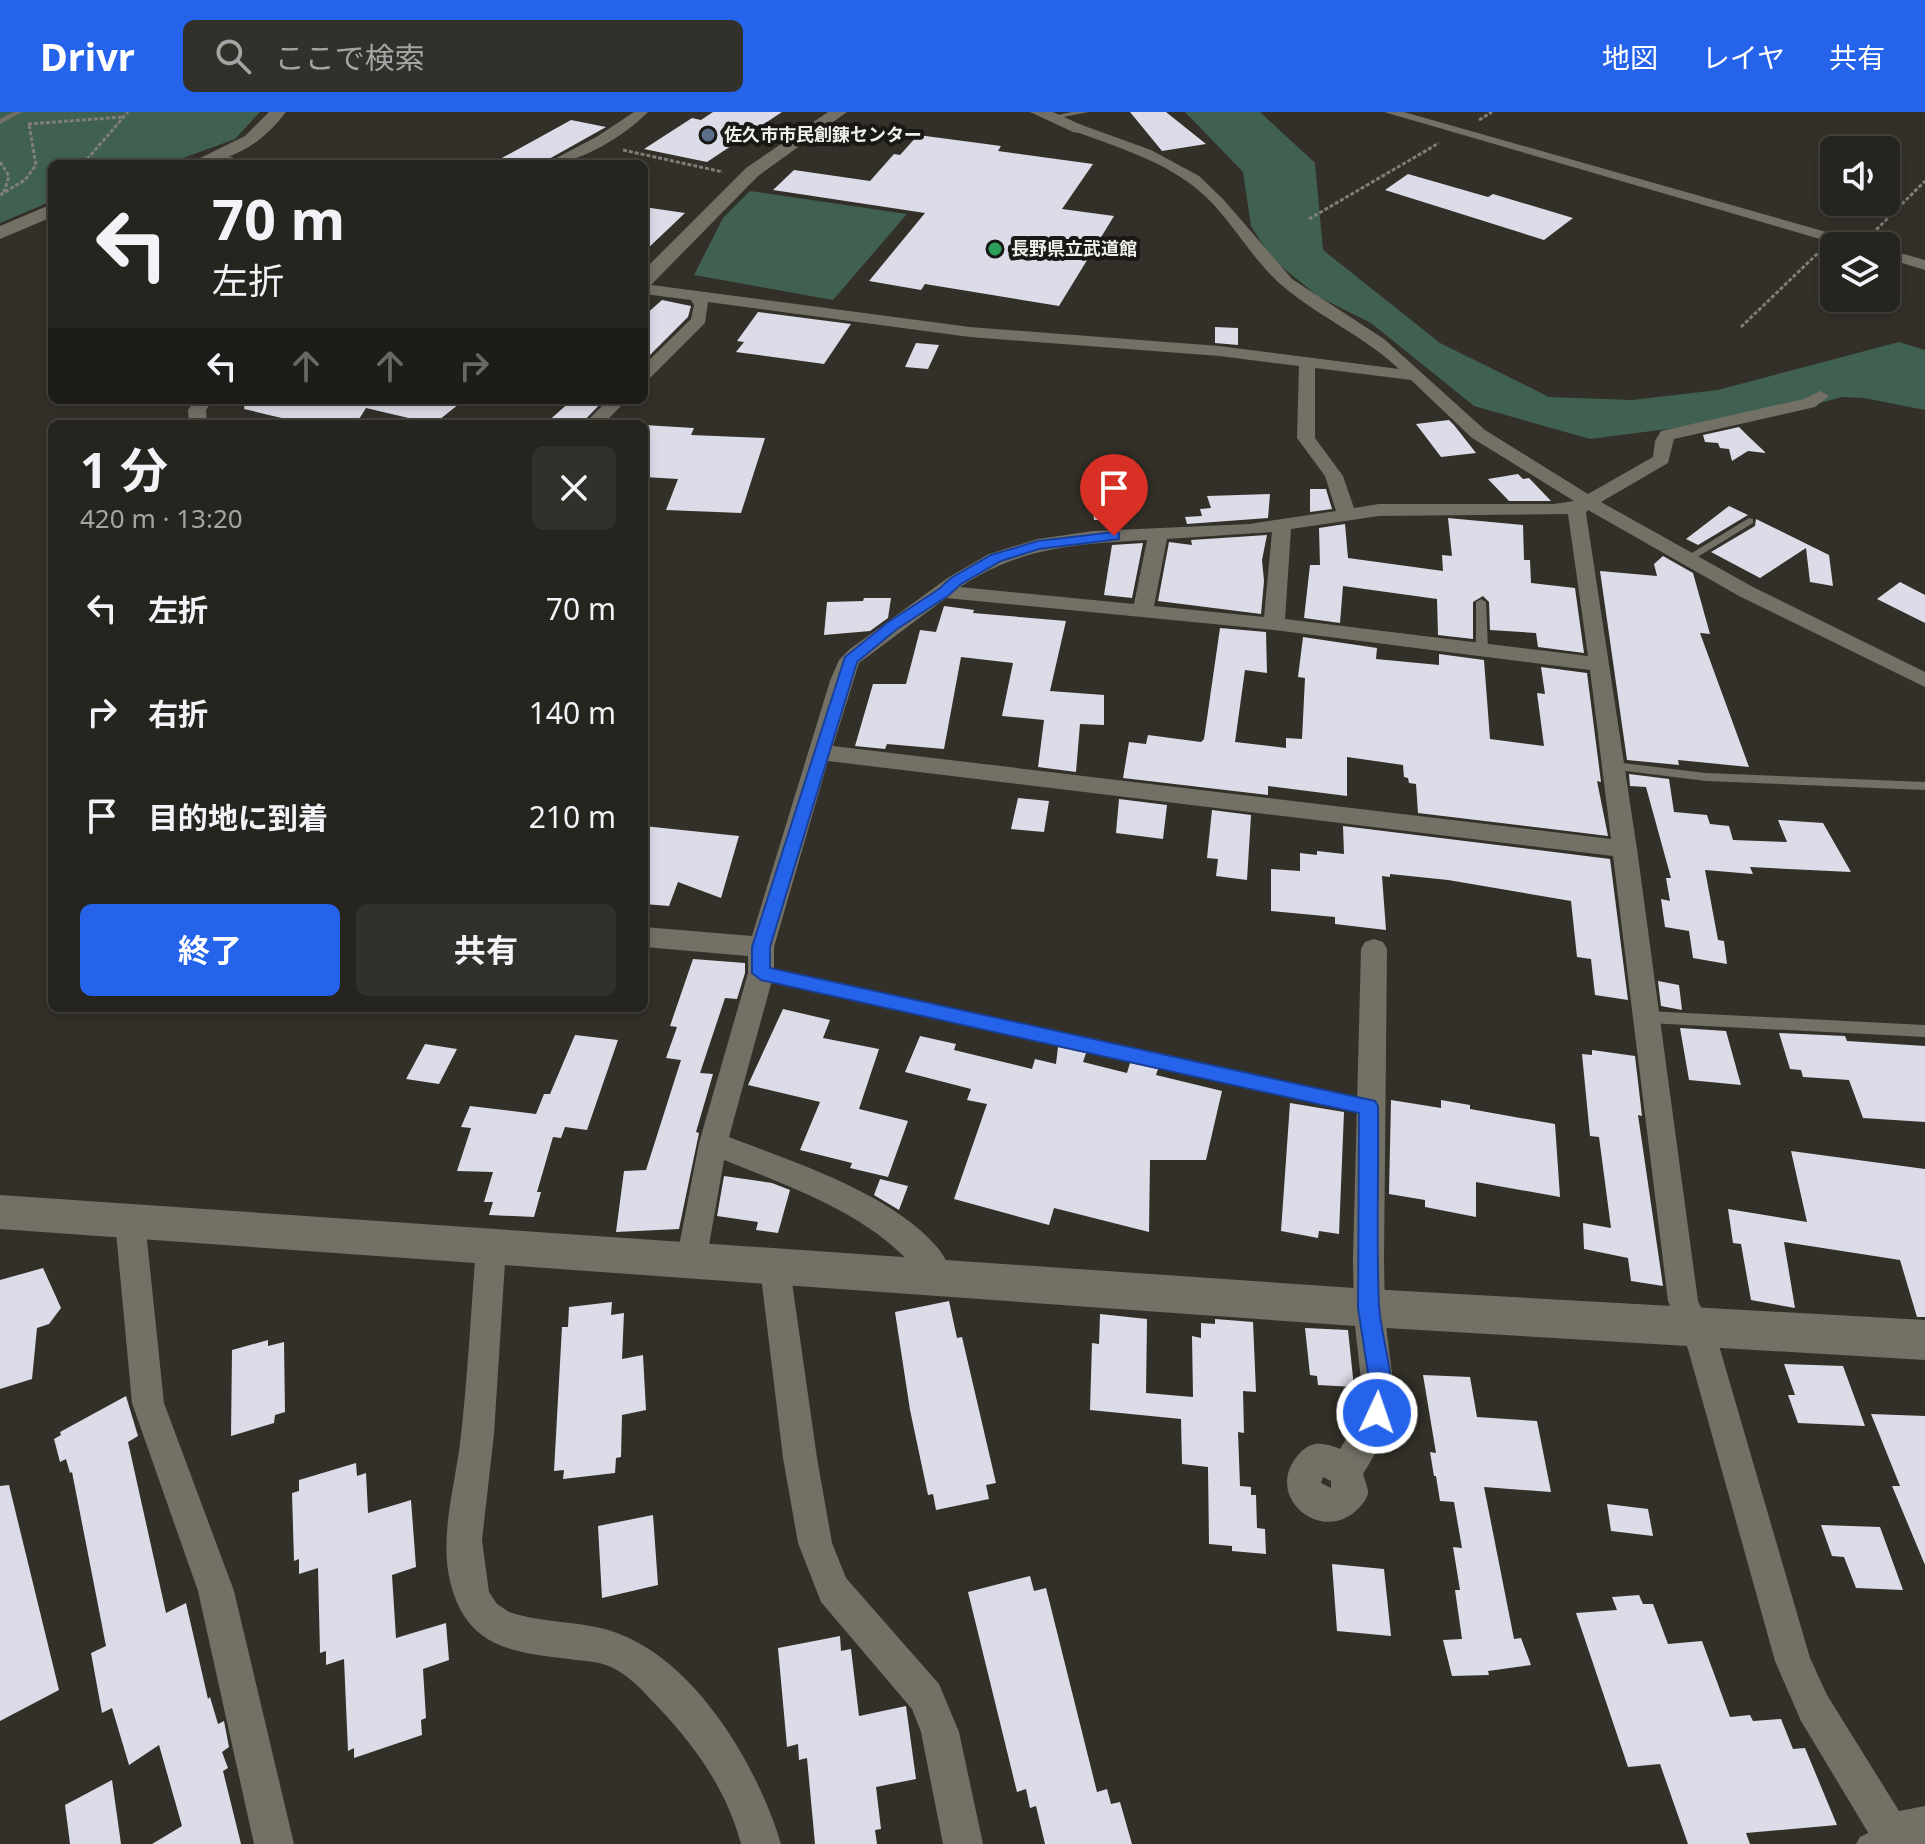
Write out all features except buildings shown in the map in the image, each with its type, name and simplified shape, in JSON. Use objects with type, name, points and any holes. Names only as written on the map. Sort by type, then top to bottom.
[{"type":"street","points":[[209,160],[251,140],[278,112]]},
{"type":"street","points":[[560,160],[603,139],[642,112]]},
{"type":"street","points":[[648,277],[752,172],[839,112]]},
{"type":"street","points":[[1390,112],[1820,234]]},
{"type":"street","points":[[1045,115],[1082,120],[1197,181],[1224,207],[1252,248],[1288,283],[1375,340],[1467,424],[1584,504],[1777,609],[1925,680]]},
{"type":"street","points":[[218,157],[227,160]]},
{"type":"street","points":[[0,233],[48,212]]},
{"type":"street","points":[[1900,257],[1925,265]]},
{"type":"street","points":[[648,290],[1029,338],[1219,351],[1416,376]]},
{"type":"street","points":[[648,370],[699,320],[702,305],[697,297]]},
{"type":"street","points":[[1307,362],[1306,438],[1334,476],[1346,514]]},
{"type":"street","points":[[691,1262],[713,1143],[761,960],[850,660],[892,626],[981,566],[1023,549],[1083,538],[1230,532],[1379,510],[1554,510],[1584,504],[1662,459],[1667,435],[1809,403],[1820,396]]},
{"type":"street","points":[[597,420],[614,404]]},
{"type":"street","points":[[1584,504],[1577,513],[1614,766],[1683,1301],[1704,1349],[1793,1661],[1814,1708],[1878,1838],[1925,1825]]},
{"type":"street","points":[[1274,624],[1282,525]]},
{"type":"street","points":[[1143,611],[1158,534]]},
{"type":"street","points":[[944,592],[1274,624],[1600,664]]},
{"type":"street","points":[[821,752],[1625,849]]},
{"type":"street","points":[[648,938],[761,960]]},
{"type":"street","points":[[1345,1470],[1364,1443],[1377,1413],[1380,1379],[1369,1308],[1368,1106],[1374,949]]},
{"type":"street","points":[[713,1143],[828,1189],[929,1255],[940,1280]]},
{"type":"street","points":[[0,1212],[940,1280],[1925,1340]]},
{"type":"street","points":[[130,1221],[148,1403],[216,1591],[274,1844]]},
{"type":"street","points":[[491,1247],[478,1436],[465,1543],[467,1578],[474,1604],[499,1627],[613,1649],[642,1663],[705,1728],[734,1770],[753,1812],[761,1844]]},
{"type":"street","points":[[775,1268],[800,1458],[815,1543],[833,1590],[926,1697],[940,1732],[963,1844]]},
{"type":"lane","points":[[0,122],[19,112]]},
{"type":"lane","points":[[1687,559],[1749,521]]},
{"type":"lane","points":[[1481,602],[1482,650]]},
{"type":"lane","points":[[1614,766],[1706,777],[1925,786]]},
{"type":"lane","points":[[761,960],[1368,1106]]},
{"type":"lane","points":[[1647,1017],[1925,1031]]},
{"type":"path","points":[[86,160],[128,112]]},
{"type":"path","points":[[15,125],[123,117]]},
{"type":"path","points":[[3,192],[25,180],[36,165],[30,124]]},
{"type":"path","points":[[1309,219],[1459,132]]},
{"type":"path","points":[[611,148],[732,173]]},
{"type":"path","points":[[0,162],[7,170]]},
{"type":"path","points":[[3,192],[7,170]]},
{"type":"path","points":[[0,171],[7,170]]},
{"type":"path","points":[[1875,232],[1925,181]]},
{"type":"path","points":[[0,189],[3,192]]},
{"type":"path","points":[[1741,327],[1820,251]]},
{"type":"green space","points":[[0,112],[260,112],[235,139],[178,160],[48,160],[48,203],[0,223]]},
{"type":"green space","points":[[1185,112],[1260,112],[1315,163],[1323,250],[1440,343],[1549,397],[1632,400],[1718,390],[1899,342],[1925,350],[1925,410],[1864,398],[1842,397],[1776,415],[1590,439],[1474,406],[1371,323],[1319,297],[1272,259],[1251,226],[1243,172]]},
{"type":"green space","points":[[750,191],[907,214],[833,300],[694,275],[723,218]]},
{"type":"place","name":"佐久市市民創錬センター","points":[[708,135]]},
{"type":"place","name":"長野県立武道館","points":[[995,249]]},
{"type":"route","points":[[1114,536],[1038,545],[996,558],[956,581],[850,660],[761,947],[761,973],[1368,1106],[1369,1308],[1380,1379],[1377,1413]]}]
